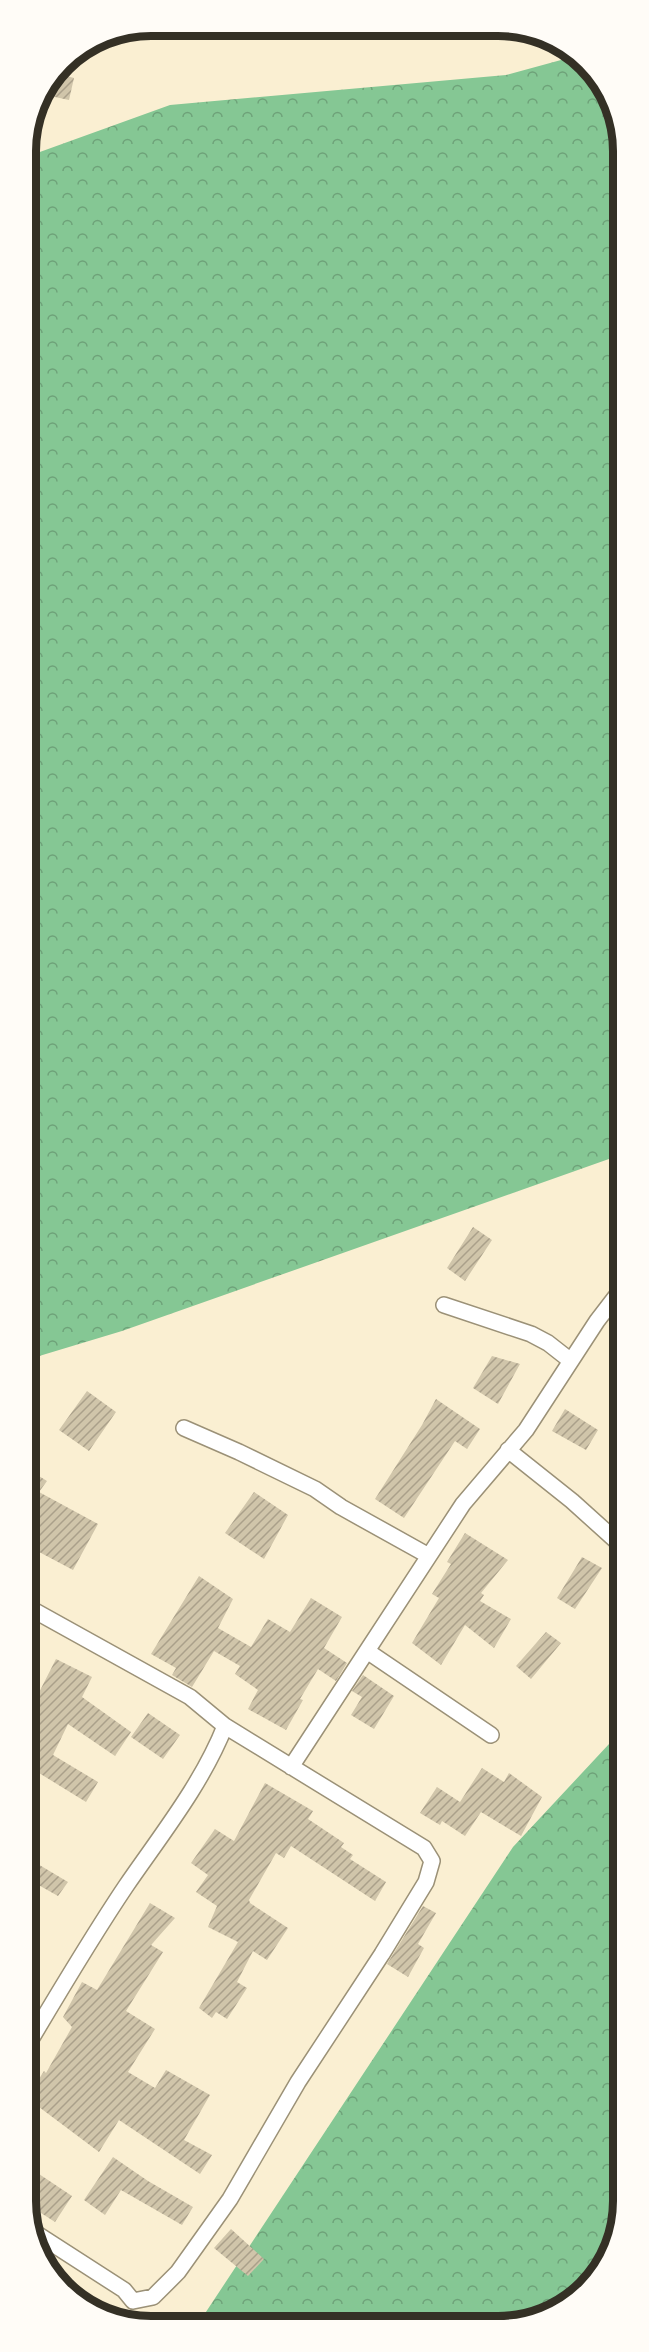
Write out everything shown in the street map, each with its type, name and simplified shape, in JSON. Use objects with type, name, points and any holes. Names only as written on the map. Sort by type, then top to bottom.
[{"type":"street","points":[[291,1767],[463,1503],[526,1430],[597,1321],[613,1303]]},
{"type":"street","points":[[444,1305],[531,1334],[548,1343],[571,1361]]},
{"type":"street","points":[[184,1428],[315,1489],[341,1507],[429,1556]]},
{"type":"street","points":[[508,1450],[572,1501],[613,1538]]},
{"type":"street","points":[[36,1612],[190,1697],[225,1726],[424,1848],[432,1861],[426,1882],[298,2082],[230,2199],[177,2272],[153,2297],[133,2301],[124,2290],[43,2238]]},
{"type":"street","points":[[367,1651],[491,1735]]},
{"type":"street","points":[[36,2031],[93,1935],[190,1793],[225,1726]]},
{"type":"green space","points":[[566,59],[594,87],[607,114],[612,136],[613,1158],[122,1331],[36,1357],[36,153],[170,105],[506,75]]},
{"type":"green space","points":[[613,1740],[613,2208],[609,2230],[598,2258],[579,2282],[562,2297],[535,2310],[520,2314],[498,2316],[203,2316],[513,1847]]},
{"type":"building","points":[[65,76],[74,78],[69,100],[50,96]]},
{"type":"building","points":[[473,1227],[492,1240],[465,1281],[447,1268]]},
{"type":"building","points":[[492,1356],[520,1364],[498,1404],[473,1388]]},
{"type":"building","points":[[87,1391],[116,1412],[89,1451],[59,1430]]},
{"type":"building","points":[[436,1399],[480,1429],[467,1449],[455,1441],[404,1518],[375,1499]]},
{"type":"building","points":[[565,1409],[598,1430],[586,1450],[552,1431]]},
{"type":"building","points":[[36,1474],[47,1481],[39,1492],[98,1524],[73,1570],[36,1550]]},
{"type":"building","points":[[254,1492],[288,1515],[264,1559],[225,1533]]},
{"type":"building","points":[[465,1533],[508,1560],[481,1593],[484,1595],[480,1601],[511,1619],[494,1648],[465,1625],[441,1665],[412,1643],[439,1598],[432,1594],[451,1564],[447,1562]]},
{"type":"building","points":[[582,1557],[602,1568],[575,1609],[557,1598]]},
{"type":"building","points":[[199,1576],[233,1599],[218,1628],[251,1647],[268,1619],[290,1632],[311,1598],[342,1617],[324,1648],[347,1663],[336,1681],[318,1669],[300,1699],[303,1700],[286,1730],[248,1709],[258,1690],[235,1674],[240,1666],[214,1651],[192,1687],[172,1675],[176,1668],[151,1654]]},
{"type":"building","points":[[546,1632],[561,1643],[531,1679],[516,1666]]},
{"type":"building","points":[[56,1659],[92,1677],[82,1697],[131,1732],[115,1756],[68,1724],[53,1755],[98,1782],[86,1802],[36,1771],[36,1698]]},
{"type":"building","points":[[363,1675],[394,1696],[374,1729],[351,1715],[362,1697],[352,1691]]},
{"type":"building","points":[[148,1713],[180,1735],[163,1759],[131,1737]]},
{"type":"building","points":[[482,1768],[504,1782],[509,1773],[542,1797],[521,1836],[481,1812],[465,1836],[442,1821],[440,1825],[420,1813],[437,1787],[460,1802]]},
{"type":"building","points":[[265,1783],[313,1811],[308,1819],[344,1843],[341,1847],[353,1855],[350,1859],[386,1882],[375,1901],[291,1846],[284,1858],[276,1853],[249,1900],[250,1903],[288,1928],[267,1960],[253,1951],[237,1982],[247,1988],[227,2019],[216,2012],[212,2018],[199,2008],[238,1942],[208,1927],[217,1906],[196,1892],[208,1875],[191,1863],[215,1829],[234,1841]]},
{"type":"building","points":[[36,1863],[68,1882],[58,1896],[36,1884]]},
{"type":"building","points":[[150,1903],[175,1918],[151,1945],[163,1952],[126,2011],[155,2029],[128,2072],[155,2088],[166,2070],[210,2095],[184,2140],[212,2155],[200,2174],[119,2120],[99,2152],[36,2105],[36,2084],[44,2071],[46,2073],[72,2027],[63,2017],[82,1982],[97,1990]]},
{"type":"building","points":[[423,1906],[436,1913],[418,1944],[424,1948],[408,1977],[387,1964]]},
{"type":"building","points":[[113,2157],[148,2181],[193,2207],[182,2225],[121,2190],[105,2215],[84,2200]]},
{"type":"building","points":[[39,2174],[72,2196],[55,2222],[37,2210],[36,2179]]},
{"type":"building","points":[[231,2229],[264,2259],[248,2276],[214,2248]]}]
